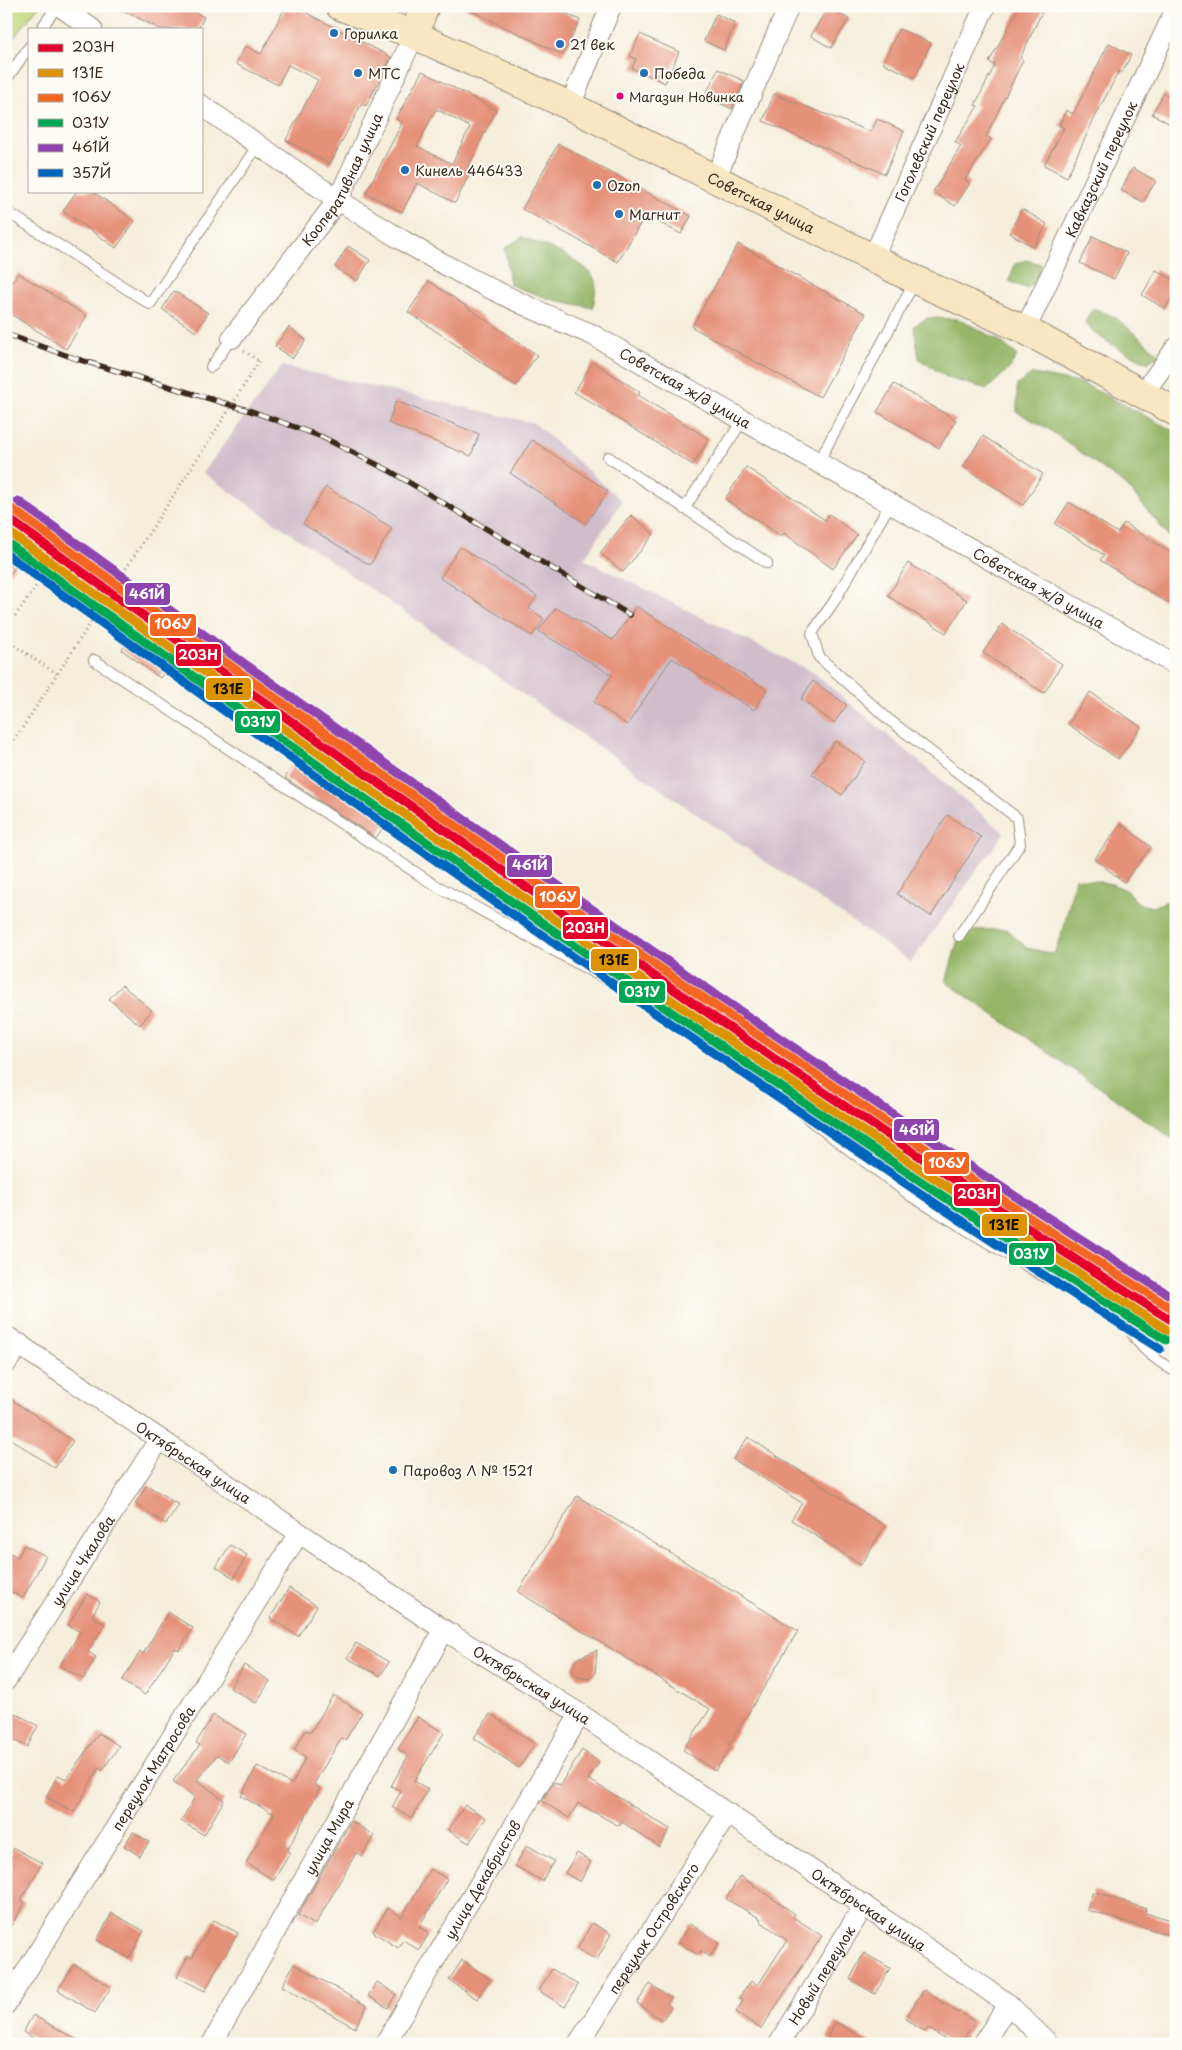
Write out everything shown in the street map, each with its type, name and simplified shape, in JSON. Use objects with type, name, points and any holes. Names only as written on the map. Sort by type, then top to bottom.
[{"type":"main road","name":"Советская улица","points":[[340,6],[414,35],[570,106],[916,280],[1025,330],[1176,412]]},
{"type":"main road","name":"Кооперативная улица","points":[[414,35],[425,6]]},
{"type":"street","points":[[58,6],[91,28]]},
{"type":"street","points":[[570,106],[611,6]]},
{"type":"street","points":[[715,179],[790,6]]},
{"type":"street","name":"Гоголевский переулок","points":[[873,258],[985,6]]},
{"type":"street","name":"Кавказский переулок","points":[[1025,330],[1176,9]]},
{"type":"street","name":"Кооперативная улица","points":[[236,342],[338,200],[414,35]]},
{"type":"street","name":"Советская ж/д улица","points":[[202,106],[338,200],[408,244],[530,308],[591,334],[1176,666]]},
{"type":"street","points":[[1142,395],[1176,348]]},
{"type":"street","points":[[6,1363],[13,1340]]},
{"type":"street","name":"Октябрьская улица","points":[[13,1340],[444,1630],[580,1714],[864,1905],[1008,2004],[1050,2044]]},
{"type":"street","name":"улица Чкалова","points":[[6,1680],[159,1440]]},
{"type":"street","name":"переулок Матросова","points":[[6,2004],[299,1533]]},
{"type":"street","name":"улица Мира","points":[[212,2044],[444,1630]]},
{"type":"street","name":"улица Декабристов","points":[[385,2044],[580,1714]]},
{"type":"street","name":"переулок Островского","points":[[578,2044],[728,1813]]},
{"type":"street","name":"Новый переулок","points":[[779,2044],[864,1905]]},
{"type":"street","points":[[983,2044],[1008,2004]]},
{"type":"lane","points":[[42,28],[58,6]]},
{"type":"lane","points":[[6,80],[28,48]]},
{"type":"lane","points":[[6,210],[150,304],[258,145]]},
{"type":"lane","points":[[818,463],[916,280]]},
{"type":"lane","points":[[211,367],[236,342]]},
{"type":"lane","points":[[684,509],[743,420]]},
{"type":"lane","points":[[608,457],[768,563]]},
{"type":"lane","points":[[890,504],[835,600],[812,632],[819,657],[888,719],[1017,818],[1020,844],[959,936]]},
{"type":"lane","points":[[94,660],[430,882],[620,987],[668,1007],[713,1032],[812,1122],[911,1196],[1044,1277],[1125,1313],[1127,1328],[1151,1358],[1176,1372]]},
{"type":"path","points":[[6,753],[259,361],[236,342]]},
{"type":"path","points":[[15,616],[52,564],[104,602]]},
{"type":"path","points":[[6,640],[57,674]]},
{"type":"shaded area","points":[[282,366],[534,423],[622,501],[584,559],[814,673],[1004,833],[911,962],[203,473]]},
{"type":"green space","points":[[6,6],[39,6],[6,48]]},
{"type":"green space","points":[[522,237],[563,254],[584,267],[591,274],[596,284],[593,308],[550,299],[510,285],[505,248]]},
{"type":"green space","points":[[1026,260],[1041,264],[1036,280],[1027,289],[1009,281],[1015,264]]},
{"type":"green space","points":[[1093,308],[1115,317],[1159,354],[1148,363],[1105,340],[1085,322]]},
{"type":"green space","points":[[927,318],[958,319],[997,339],[1017,355],[1010,368],[987,389],[948,378],[919,359],[914,326]]},
{"type":"green space","points":[[1033,374],[1084,384],[1176,432],[1176,545],[1127,486],[1050,430],[1017,412],[1017,385]]},
{"type":"green space","points":[[1075,878],[1112,884],[1126,890],[1139,904],[1152,907],[1176,898],[1176,1141],[946,982],[959,936],[978,930],[1006,929],[1027,948],[1054,954],[1064,927]]},
{"type":"building","points":[[115,6],[183,6],[204,17],[198,28],[158,28]]},
{"type":"building","points":[[286,6],[293,6],[391,57],[366,106],[362,103],[330,164],[286,140],[318,80],[288,65],[278,85],[236,64],[245,46],[261,54]]},
{"type":"building","points":[[461,6],[550,6],[580,20],[563,55]]},
{"type":"building","points":[[1020,6],[1045,6],[1020,58],[1023,60],[986,136],[991,139],[965,180],[970,183],[955,206],[933,192],[961,146],[955,142],[978,106],[975,105],[995,65],[989,62]]},
{"type":"building","points":[[828,7],[849,19],[831,48],[811,36]]},
{"type":"building","points":[[716,14],[735,23],[724,50],[704,41]]},
{"type":"building","points":[[899,29],[931,43],[915,78],[883,63]]},
{"type":"building","points":[[640,34],[679,52],[665,83],[632,68],[636,59],[630,56]]},
{"type":"building","points":[[1109,43],[1131,55],[1122,73],[1119,71],[1067,177],[1044,165],[1064,128],[1059,125],[1066,110],[1073,114]]},
{"type":"building","points":[[718,69],[744,81],[732,109],[705,96]]},
{"type":"building","points":[[422,71],[496,110],[466,171],[470,173],[455,203],[417,183],[402,212],[366,193],[402,123],[396,119]],"holes":[[[436,109],[470,127],[452,164],[417,146]]]},
{"type":"building","points":[[1164,93],[1176,100],[1176,127],[1152,114]]},
{"type":"building","points":[[774,94],[871,132],[877,119],[904,131],[885,174],[763,121]]},
{"type":"building","points":[[558,144],[691,216],[681,234],[645,215],[618,262],[522,209]]},
{"type":"building","points":[[1133,168],[1156,181],[1143,202],[1121,190]]},
{"type":"building","points":[[76,192],[93,192],[135,221],[116,248],[63,211]]},
{"type":"building","points":[[1022,209],[1047,224],[1034,247],[1009,233]]},
{"type":"building","points":[[1093,236],[1127,253],[1114,279],[1080,263]]},
{"type":"building","points":[[738,244],[866,314],[820,397],[692,327]]},
{"type":"building","points":[[348,246],[370,260],[357,281],[335,267]]},
{"type":"building","points":[[1156,270],[1176,281],[1176,290],[1165,309],[1142,295]]},
{"type":"building","points":[[18,273],[87,316],[66,349],[6,311],[6,291]]},
{"type":"building","points":[[429,281],[537,355],[516,386],[408,312]]},
{"type":"building","points":[[174,291],[208,313],[196,332],[162,309]]},
{"type":"building","points":[[289,327],[306,340],[292,359],[275,346]]},
{"type":"building","points":[[593,362],[640,392],[638,395],[709,439],[693,465],[574,392]]},
{"type":"building","points":[[894,384],[956,420],[939,448],[877,412]]},
{"type":"building","points":[[396,401],[479,434],[471,456],[388,423]]},
{"type":"building","points":[[983,436],[1043,474],[1023,505],[963,467]]},
{"type":"building","points":[[532,440],[608,491],[586,524],[510,473]]},
{"type":"building","points":[[746,467],[825,520],[829,514],[857,535],[833,569],[784,533],[781,536],[725,499]]},
{"type":"building","points":[[326,487],[392,528],[370,565],[303,524]]},
{"type":"building","points":[[1069,502],[1118,533],[1124,523],[1176,556],[1176,591],[1168,603],[1100,560],[1104,555],[1055,524]]},
{"type":"building","points":[[631,515],[654,534],[623,572],[600,553]]},
{"type":"building","points":[[6,540],[24,552],[6,581]]},
{"type":"building","points":[[460,547],[537,596],[529,608],[544,619],[532,636],[440,578]]},
{"type":"building","points":[[908,563],[967,600],[946,633],[888,596]]},
{"type":"building","points":[[636,606],[767,690],[754,710],[672,658],[627,725],[594,702],[612,675],[538,631],[556,608],[613,640]]},
{"type":"building","points":[[1002,624],[1062,664],[1044,693],[983,653]]},
{"type":"building","points":[[132,635],[171,664],[160,678],[122,650]]},
{"type":"building","points":[[813,681],[847,705],[834,723],[801,699]]},
{"type":"building","points":[[1090,692],[1141,727],[1118,759],[1068,724]]},
{"type":"building","points":[[835,741],[865,761],[842,795],[812,774]]},
{"type":"building","points":[[306,746],[397,807],[376,838],[285,778]]},
{"type":"building","points":[[947,815],[981,837],[931,916],[897,894]]},
{"type":"building","points":[[1121,824],[1151,847],[1124,882],[1094,859]]},
{"type":"building","points":[[122,985],[152,1010],[140,1025],[109,999]]},
{"type":"building","points":[[6,1396],[73,1441],[55,1468],[6,1436]]},
{"type":"building","points":[[748,1437],[885,1526],[861,1565],[791,1520],[802,1503],[733,1459]]},
{"type":"building","points":[[147,1485],[179,1505],[166,1524],[135,1504]]},
{"type":"building","points":[[577,1496],[798,1631],[729,1745],[731,1747],[715,1771],[683,1750],[710,1709],[518,1592]]},
{"type":"building","points":[[24,1545],[46,1556],[23,1598],[6,1589],[6,1551],[18,1557]]},
{"type":"building","points":[[230,1545],[247,1555],[234,1578],[216,1567]]},
{"type":"building","points":[[289,1588],[317,1606],[298,1636],[270,1618]]},
{"type":"building","points":[[87,1594],[100,1602],[92,1616],[105,1624],[88,1652],[96,1657],[83,1679],[60,1666],[80,1632],[68,1625]]},
{"type":"building","points":[[168,1612],[193,1628],[179,1650],[175,1648],[145,1695],[122,1681],[140,1652],[143,1654]]},
{"type":"building","points":[[356,1643],[389,1662],[380,1676],[347,1658]]},
{"type":"building","points":[[597,1650],[595,1674],[589,1679],[577,1677],[572,1670],[576,1659]]},
{"type":"building","points":[[244,1665],[270,1681],[256,1703],[230,1688]]},
{"type":"building","points":[[333,1695],[362,1713],[345,1740],[341,1738],[314,1784],[320,1788],[287,1851],[290,1853],[274,1880],[246,1863],[274,1814],[241,1796],[257,1766],[292,1784],[306,1757],[294,1750],[306,1730],[311,1732]]},
{"type":"building","points":[[15,1713],[38,1726],[27,1747],[6,1736],[6,1729]]},
{"type":"building","points":[[490,1714],[535,1744],[519,1768],[474,1738]]},
{"type":"building","points":[[213,1715],[246,1734],[229,1762],[217,1755],[197,1780],[224,1800],[204,1835],[181,1821],[195,1797],[173,1781],[200,1745],[196,1743]]},
{"type":"building","points":[[418,1717],[444,1733],[414,1781],[428,1789],[412,1818],[392,1807],[401,1791],[391,1786],[408,1756],[398,1749]]},
{"type":"building","points":[[99,1733],[119,1746],[102,1771],[99,1768],[74,1812],[46,1797],[58,1775],[66,1779]]},
{"type":"building","points":[[582,1750],[599,1762],[588,1779],[670,1829],[659,1847],[622,1822],[619,1826],[578,1803],[569,1818],[542,1801],[554,1782],[560,1785]]},
{"type":"building","points":[[465,1805],[486,1818],[469,1843],[448,1830]]},
{"type":"building","points":[[351,1821],[374,1835],[362,1856],[356,1853],[315,1925],[298,1915]]},
{"type":"building","points":[[133,1832],[149,1842],[140,1856],[124,1846]]},
{"type":"building","points":[[527,1845],[554,1861],[542,1881],[515,1866]]},
{"type":"building","points":[[14,1848],[42,1863],[21,1900],[25,1903],[6,1934],[6,1862]]},
{"type":"building","points":[[577,1853],[591,1862],[580,1882],[565,1873]]},
{"type":"building","points":[[430,1869],[447,1879],[419,1927],[429,1933],[419,1950],[403,1940],[398,1948],[373,1932],[388,1908],[402,1917]]},
{"type":"building","points":[[740,1876],[795,1914],[793,1917],[822,1936],[761,2029],[736,2012],[743,2001],[739,1998],[751,1981],[758,1985],[787,1940],[760,1921],[761,1919],[726,1899]]},
{"type":"building","points":[[1093,1891],[1146,1909],[1145,1913],[1176,1921],[1176,1937],[1087,1910]]},
{"type":"building","points":[[112,1913],[144,1931],[129,1958],[97,1940]]},
{"type":"building","points":[[214,1920],[238,1933],[223,1956],[205,1991],[177,1977],[188,1956],[192,1958]]},
{"type":"building","points":[[592,1923],[611,1934],[597,1960],[577,1949]]},
{"type":"building","points":[[690,1924],[719,1943],[710,1957],[701,1951],[698,1955],[678,1942]]},
{"type":"building","points":[[864,1953],[890,1968],[875,1994],[850,1979]]},
{"type":"building","points":[[462,1960],[490,1979],[477,1999],[449,1980]]},
{"type":"building","points":[[74,1964],[111,1987],[95,2013],[58,1990]]},
{"type":"building","points":[[294,1964],[367,2006],[355,2028],[282,1986]]},
{"type":"building","points":[[552,1969],[578,1985],[565,2007],[539,1991]]},
{"type":"building","points":[[377,1982],[396,1994],[388,2008],[368,1996]]},
{"type":"building","points":[[650,1984],[671,1998],[667,2004],[671,2007],[662,2020],[637,2003]]},
{"type":"building","points":[[924,1990],[975,2022],[960,2044],[952,2044],[928,2028],[925,2032],[905,2019]]},
{"type":"building","points":[[33,2015],[84,2044],[43,2044],[23,2032]]},
{"type":"building","points":[[836,2022],[873,2044],[837,2044],[827,2038]]},
{"type":"railway","points":[[6,334],[77,359],[254,412],[322,437],[390,471],[630,615]]},
{"type":"transit line","name":"461Й","points":[[18,501],[618,927],[997,1184],[1176,1299]]},
{"type":"transit line","name":"106У","points":[[12,509],[612,935],[948,1164],[1176,1311]]},
{"type":"transit line","name":"203Н","points":[[6,517],[404,802],[604,942],[990,1203],[1176,1323]]},
{"type":"transit line","name":"131Е","points":[[6,530],[403,813],[702,1021],[848,1121],[1171,1332]]},
{"type":"transit line","name":"031У","points":[[6,542],[301,754],[699,1031],[935,1191],[1166,1340]]},
{"type":"transit line","name":"357Й","points":[[6,554],[592,970],[974,1229],[1160,1349]]},
{"type":"place","name":"Горилка","points":[[334,33]]},
{"type":"place","name":"21 век","points":[[560,44]]},
{"type":"place","name":"МТС","points":[[358,73]]},
{"type":"place","name":"Победа","points":[[644,73]]},
{"type":"place","name":"Магазин Новинка","points":[[620,96]]},
{"type":"place","name":"Кинель 446433","points":[[405,170]]},
{"type":"place","name":"Ozon","points":[[597,185]]},
{"type":"place","name":"Магнит","points":[[619,214]]},
{"type":"place","name":"Паровоз Л № 1521","points":[[393,1470]]}]
